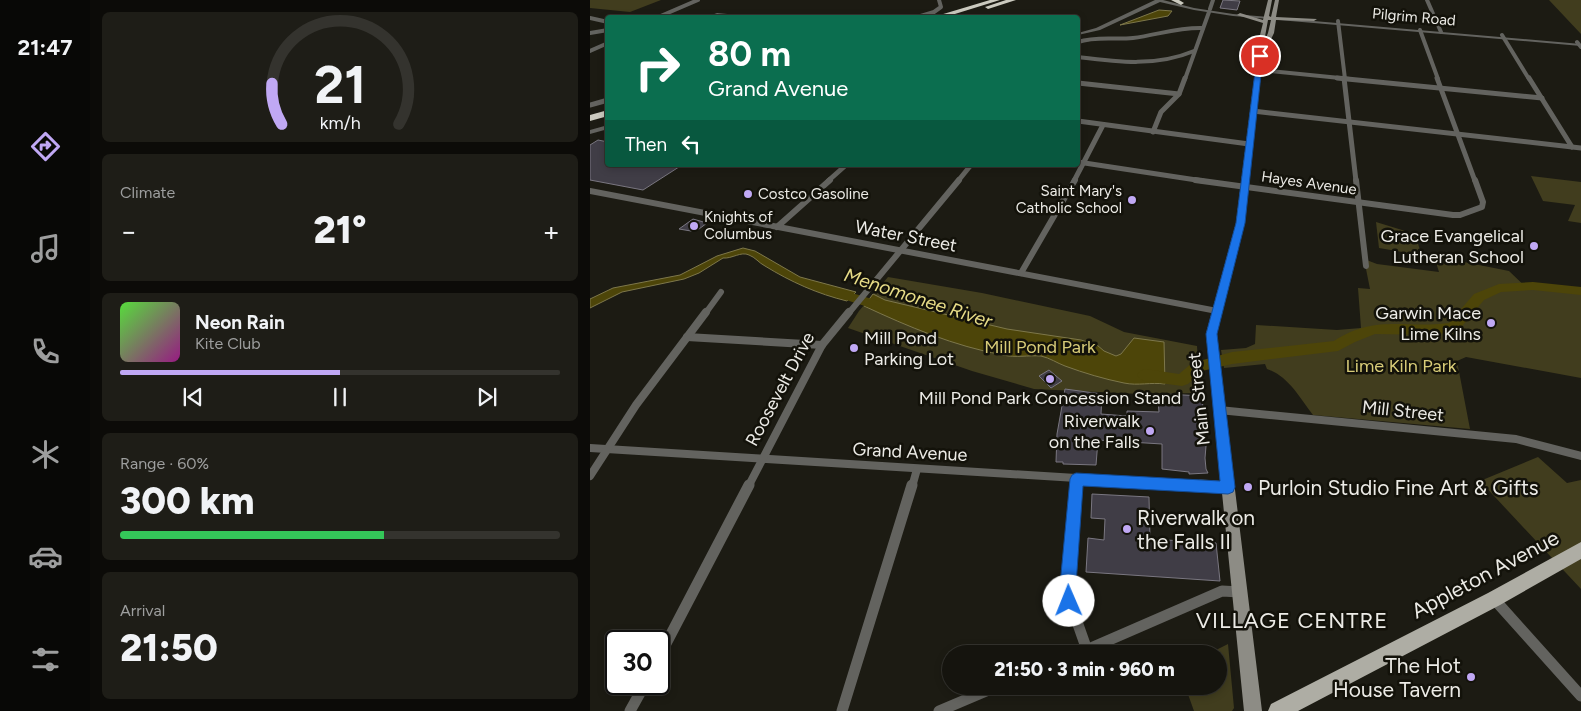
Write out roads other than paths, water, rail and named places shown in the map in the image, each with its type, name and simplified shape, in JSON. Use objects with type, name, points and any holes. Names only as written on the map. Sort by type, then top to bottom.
[{"type":"highway","points":[[935,15],[974,0]]},
{"type":"highway","points":[[944,15],[997,0]]},
{"type":"highway","points":[[961,15],[1014,0]]},
{"type":"highway","points":[[988,7],[1018,0]]},
{"type":"highway","points":[[1173,2],[1181,3]]},
{"type":"highway","points":[[590,112],[605,108]]},
{"type":"highway","points":[[590,118],[605,114]]},
{"type":"main road","name":"Main Street","points":[[1253,711],[1211,334],[1238,238],[1259,70],[1259,50],[1270,0]]},
{"type":"main road","name":"Main Street","points":[[1260,56],[1272,28],[1278,0]]},
{"type":"main road","points":[[1254,14],[1268,6]]},
{"type":"main road","points":[[1240,15],[1266,18],[1274,16],[1314,19]]},
{"type":"main road","points":[[1274,16],[1300,18]]},
{"type":"main road","points":[[1272,28],[1284,19]]},
{"type":"main road","name":"Appleton Avenue","points":[[1278,711],[1494,598],[1581,550]]},
{"type":"street","points":[[663,15],[698,0]]},
{"type":"street","points":[[923,15],[940,9],[939,0]]},
{"type":"street","points":[[1169,0],[1210,10],[1254,14],[1266,18]]},
{"type":"street","points":[[1153,132],[1161,112],[1179,94],[1213,0]]},
{"type":"street","points":[[1427,0],[1441,31]]},
{"type":"street","points":[[1155,1],[1173,2]]},
{"type":"street","points":[[1155,1],[1223,11]]},
{"type":"street","points":[[1080,32],[1098,29],[1155,1],[1173,2],[1240,15]]},
{"type":"street","name":"Pilgrim Road","points":[[1274,16],[1284,19],[1398,27],[1580,44]]},
{"type":"street","points":[[590,18],[605,21]]},
{"type":"street","name":"Pilgrim Road","points":[[1300,18],[1338,23]]},
{"type":"street","points":[[1338,23],[1366,266]]},
{"type":"street","name":"Pilgrim Road","points":[[1398,27],[1441,31]]},
{"type":"street","points":[[1080,41],[1093,37],[1125,39],[1180,28],[1203,28]]},
{"type":"street","points":[[1420,30],[1458,134]]},
{"type":"street","points":[[590,34],[605,31]]},
{"type":"street","points":[[1503,37],[1572,147]]},
{"type":"street","points":[[590,52],[605,44]]},
{"type":"street","points":[[1170,59],[1194,50]]},
{"type":"street","points":[[1080,57],[1131,62],[1170,59],[1190,62]]},
{"type":"street","points":[[1259,70],[1542,98]]},
{"type":"street","points":[[1080,83],[1179,94]]},
{"type":"street","points":[[590,105],[605,101]]},
{"type":"street","points":[[1253,111],[1581,148]]},
{"type":"street","points":[[1080,121],[1249,144]]},
{"type":"street","points":[[1080,163],[1103,125]]},
{"type":"street","points":[[590,130],[605,126]]},
{"type":"street","name":"Hayes Avenue","points":[[1080,163],[1456,215],[1483,206],[1458,134]]},
{"type":"street","points":[[777,227],[844,167]]},
{"type":"street","name":"Roosevelt Drive","points":[[670,636],[822,344],[970,167]]},
{"type":"street","points":[[1021,273],[1078,167]]},
{"type":"street","name":"Water Street","points":[[590,191],[1216,311]]},
{"type":"street","points":[[590,476],[609,449],[617,432],[722,292]]},
{"type":"street","points":[[687,338],[822,344]]},
{"type":"street","name":"Mill Street","points":[[1219,410],[1516,439],[1581,456]]},
{"type":"street","name":"Grand Avenue","points":[[590,448],[1228,487]]},
{"type":"street","points":[[842,711],[917,469]]},
{"type":"street","points":[[1076,479],[1068,596],[1080,645]]},
{"type":"street","points":[[1098,645],[1222,591],[1240,592]]},
{"type":"street","points":[[1494,598],[1581,696]]},
{"type":"street","points":[[630,711],[639,695]]},
{"type":"street","points":[[939,711],[977,695]]},
{"type":"waterway","name":"Menomonee River","points":[[1145,375],[1182,380],[1197,367],[1232,358],[1338,346],[1350,338],[1374,329],[1432,330],[1453,327],[1479,297],[1499,288],[1533,286],[1581,291]]},
{"type":"waterway","name":"Menomonee River","points":[[832,291],[887,308]]},
{"type":"place","name":"Costco Gasoline","points":[[748,194]]},
{"type":"place","name":"Saint Mary's Catholic School","points":[[1132,200]]},
{"type":"place","name":"Knights of Columbus","points":[[694,226]]},
{"type":"place","name":"Grace Evangelical Lutheran School","points":[[1534,246]]},
{"type":"place","name":"Garwin Mace Lime Kilns","points":[[1491,323]]},
{"type":"place","name":"Mill Pond Parking Lot","points":[[854,348]]},
{"type":"place","name":"Mill Pond Park Concession Stand","points":[[1050,379]]},
{"type":"place","name":"Riverwalk on the Falls","points":[[1150,431]]},
{"type":"place","name":"Purloin Studio Fine Art & Gifts","points":[[1248,487]]},
{"type":"place","name":"Riverwalk on the Falls II","points":[[1127,529]]},
{"type":"place","name":"The Hot House Tavern","points":[[1471,677]]},
{"type":"district","name":"VILLAGE CENTRE","points":[[1292,620]]},
{"type":"park label","name":"Mill Pond Park","points":[[1040,347]]},
{"type":"park label","name":"Lime Kiln Park","points":[[1401,366]]}]
